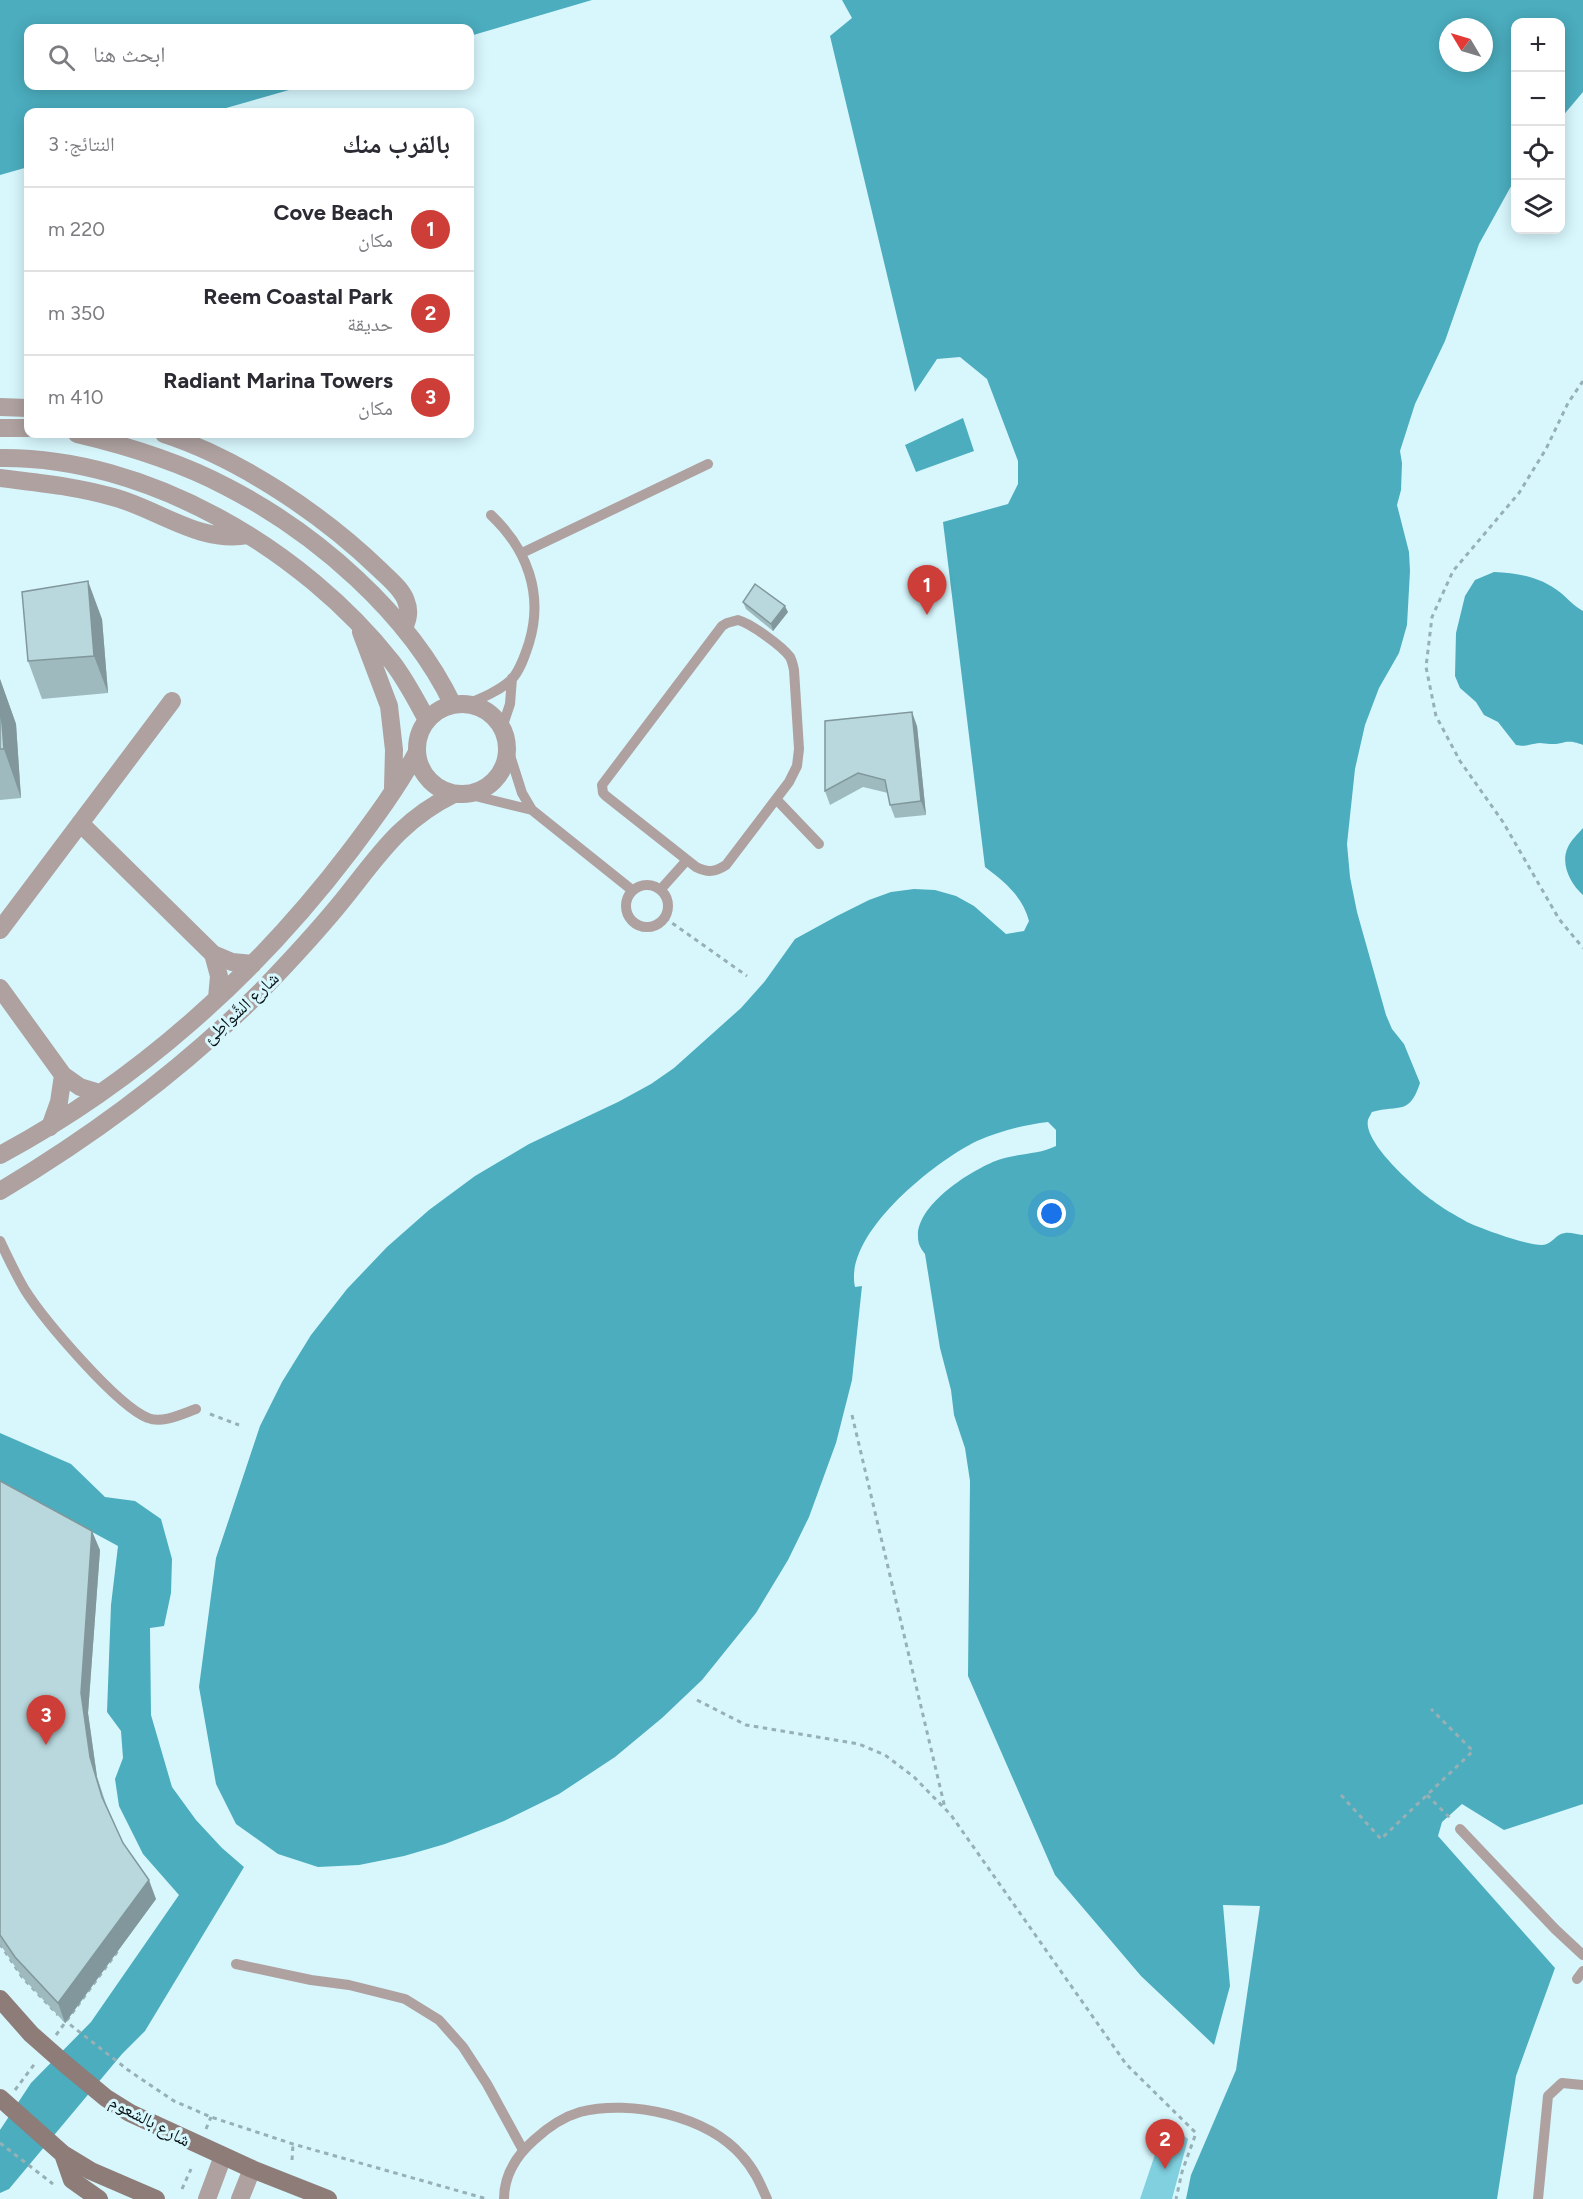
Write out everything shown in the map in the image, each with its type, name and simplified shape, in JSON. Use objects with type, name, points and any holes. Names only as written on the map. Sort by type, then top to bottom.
[{"type":"main road","name":"شارع بالشعوم","points":[[2,2001],[31,2034],[106,2098],[130,2114],[252,2169],[328,2199]]},
{"type":"main road","points":[[7,2096],[63,2154],[91,2171],[156,2199]]},
{"type":"main road","points":[[63,2154],[72,2180],[99,2199]]},
{"type":"street","points":[[0,407],[24,408]]},
{"type":"street","points":[[0,428],[24,428]]},
{"type":"street","points":[[91,438],[148,454],[227,487],[264,509],[328,555],[404,628],[460,704]]},
{"type":"street","points":[[175,438],[201,448],[264,482],[295,501],[350,543],[404,596],[408,612],[404,628]]},
{"type":"street","points":[[0,458],[45,460],[104,472],[193,504],[248,535],[309,579],[359,625],[393,664],[428,720]]},
{"type":"street","points":[[0,478],[32,480],[89,490],[143,507],[206,534],[227,537],[248,535]]},
{"type":"street","points":[[359,625],[389,706],[394,750],[393,792]]},
{"type":"street","points":[[0,930],[172,701]]},
{"type":"street","points":[[460,704],[487,711],[496,718],[506,738],[507,749],[504,765],[496,779],[483,789],[461,794],[437,787],[424,775],[417,752],[421,729],[428,720],[443,708],[460,704]]},
{"type":"street","name":"شارع الشَّواطِئ","points":[[0,1155],[100,1094],[175,1036],[253,964],[327,881],[393,792],[417,752]]},
{"type":"street","name":"شارع الشَّواطِئ","points":[[0,1191],[70,1147],[121,1110],[219,1030],[301,950],[396,834],[423,811],[461,794]]},
{"type":"street","points":[[80,823],[213,954]]},
{"type":"street","name":"شارع الشَّواطِئ","points":[[213,954],[232,962],[253,964]]},
{"type":"street","name":"شارع الشَّواطِئ","points":[[213,954],[219,976],[217,998]]},
{"type":"street","points":[[0,988],[63,1076],[80,1087],[100,1094]]},
{"type":"street","points":[[50,1126],[59,1102],[63,1076]]},
{"type":"street","points":[[207,2199],[223,2156]]},
{"type":"street","points":[[240,2199],[252,2169]]},
{"type":"lane","points":[[522,553],[708,464]]},
{"type":"lane","points":[[491,515],[513,539],[522,553],[532,582],[535,610],[526,652],[512,678],[510,704],[502,728]]},
{"type":"lane","points":[[738,620],[748,624],[788,654],[793,664],[798,758],[794,774],[726,865],[711,872],[703,871],[687,860],[606,796],[602,785],[722,626],[738,620]]},
{"type":"lane","points":[[460,704],[490,694],[512,678]]},
{"type":"lane","points":[[507,749],[522,793],[532,810],[632,890]]},
{"type":"lane","points":[[461,794],[532,810]]},
{"type":"lane","points":[[776,799],[819,844]]},
{"type":"lane","points":[[660,889],[687,860]]},
{"type":"lane","points":[[641,885],[651,885],[660,889],[667,898],[668,908],[665,918],[657,925],[647,927],[637,925],[629,918],[626,909],[627,899],[632,890],[641,885]]},
{"type":"lane","points":[[0,1241],[25,1290],[44,1317],[120,1400],[149,1419],[170,1418],[196,1410]]},
{"type":"lane","points":[[1458,1827],[1555,1929],[1583,1955]]},
{"type":"lane","points":[[236,1964],[310,1980],[349,1985],[405,1999],[439,2020],[463,2048],[487,2084],[523,2150]]},
{"type":"lane","points":[[1538,2199],[1548,2096],[1562,2083],[1583,2085]]},
{"type":"lane","points":[[504,2199],[507,2174],[523,2150],[549,2126],[580,2112],[615,2108],[646,2109],[667,2114],[713,2132],[741,2154],[757,2174],[767,2199]]},
{"type":"path","points":[[1583,381],[1520,493],[1453,570],[1432,617],[1426,667],[1436,716],[1451,743],[1513,838],[1559,919],[1583,948]]},
{"type":"path","points":[[665,918],[747,976]]},
{"type":"path","points":[[196,1410],[239,1425]]},
{"type":"path","points":[[852,1415],[946,1809]]},
{"type":"path","points":[[697,1700],[746,1725],[859,1744],[885,1755],[914,1777],[946,1809],[1126,2064],[1196,2133],[1182,2172],[1176,2199]]},
{"type":"path","points":[[1341,1795],[1382,1839],[1473,1751],[1431,1709]]},
{"type":"path","points":[[1427,1794],[1458,1827]]},
{"type":"path","points":[[0,1944],[22,1977],[52,2011],[128,2070],[174,2101],[211,2117],[293,2144],[487,2199]]},
{"type":"path","points":[[52,2041],[121,1947]]},
{"type":"path","points":[[7,2096],[39,2058]]},
{"type":"path","points":[[206,2130],[211,2117]]},
{"type":"path","points":[[0,2143],[58,2188]]},
{"type":"path","points":[[292,2160],[293,2144]]},
{"type":"path","points":[[182,2190],[191,2169]]},
{"type":"shaded area","points":[[0,0],[592,0],[474,35],[474,24],[24,24],[24,90],[289,90],[226,108],[24,108],[24,168],[0,175]]},
{"type":"shaded area","points":[[842,0],[1583,0],[1583,92],[1565,113],[1565,18],[1511,18],[1511,186],[1479,244],[1445,341],[1415,404],[1400,451],[1401,490],[1397,505],[1409,552],[1410,571],[1407,625],[1399,653],[1379,688],[1365,725],[1355,769],[1347,844],[1350,877],[1357,912],[1386,1015],[1392,1029],[1404,1044],[1420,1083],[1407,1105],[1372,1112],[1368,1120],[1374,1140],[1392,1164],[1414,1186],[1440,1206],[1467,1222],[1504,1236],[1542,1245],[1565,1233],[1583,1235],[1583,1804],[1504,1830],[1462,1804],[1442,1822],[1438,1836],[1555,1968],[1516,2076],[1497,2199],[1186,2199],[1191,2175],[1236,2070],[1260,1906],[1223,1905],[1230,1986],[1214,2045],[1141,1976],[1055,1875],[968,1676],[970,1481],[965,1448],[954,1415],[951,1390],[940,1348],[925,1254],[918,1237],[920,1225],[926,1213],[935,1201],[960,1180],[998,1160],[1056,1146],[1056,1130],[1048,1122],[1003,1131],[959,1151],[917,1182],[877,1223],[863,1245],[855,1266],[855,1287],[862,1286],[852,1380],[836,1443],[809,1517],[788,1560],[756,1613],[702,1680],[662,1718],[615,1757],[559,1794],[504,1821],[445,1844],[404,1856],[359,1865],[318,1867],[278,1854],[236,1824],[216,1784],[199,1687],[216,1558],[260,1426],[282,1382],[311,1335],[347,1289],[387,1247],[429,1210],[475,1176],[529,1144],[618,1102],[674,1068],[741,1008],[765,981],[795,939],[837,916],[891,892],[914,889],[935,890],[956,896],[974,906],[1006,934],[1024,931],[1029,921],[1017,897],[1006,884],[985,867],[943,522],[1008,504],[1018,484],[1018,461],[987,379],[960,357],[937,359],[915,392],[830,36],[852,18]]},
{"type":"shaded area","points":[[963,418],[974,451],[916,472],[905,445]]},
{"type":"shaded area","points":[[1494,572],[1512,573],[1546,583],[1583,611],[1583,745],[1568,742],[1516,745],[1498,722],[1484,715],[1476,702],[1460,688],[1455,676],[1456,633],[1465,596],[1475,580]]},
{"type":"shaded area","points":[[1583,828],[1583,895],[1570,879],[1565,860],[1569,844]]},
{"type":"shaded area","points":[[0,1433],[71,1464],[105,1497],[135,1501],[161,1519],[172,1559],[171,1593],[164,1626],[150,1628],[151,1715],[172,1787],[196,1820],[222,1848],[244,1867],[145,2031],[122,2054],[9,2189],[0,2193],[0,2130],[31,2083],[91,2022],[179,1895],[143,1854],[119,1806],[115,1779],[123,1758],[121,1731],[107,1712],[111,1605],[118,1546],[0,1482]]},
{"type":"shaded area","points":[[1166,2122],[1188,2139],[1172,2199],[1140,2199]]},
{"type":"building","points":[[88,581],[94,656],[28,661],[22,592]]},
{"type":"building","points":[[755,584],[785,606],[771,624],[743,602]]},
{"type":"building","points":[[0,698],[4,749],[0,749]]},
{"type":"building","points":[[912,712],[921,801],[890,805],[885,780],[858,773],[825,791],[825,721]]},
{"type":"building","points":[[0,1481],[92,1531],[81,1693],[90,1757],[102,1797],[123,1843],[149,1880],[58,2003],[15,1957],[0,1935]]},
{"type":"place","name":"Cove Beach","points":[[927,615]]},
{"type":"place","name":"Radiant Marina Towers","points":[[46,1745]]},
{"type":"place","name":"Reem Coastal Park","points":[[1165,2169]]}]
